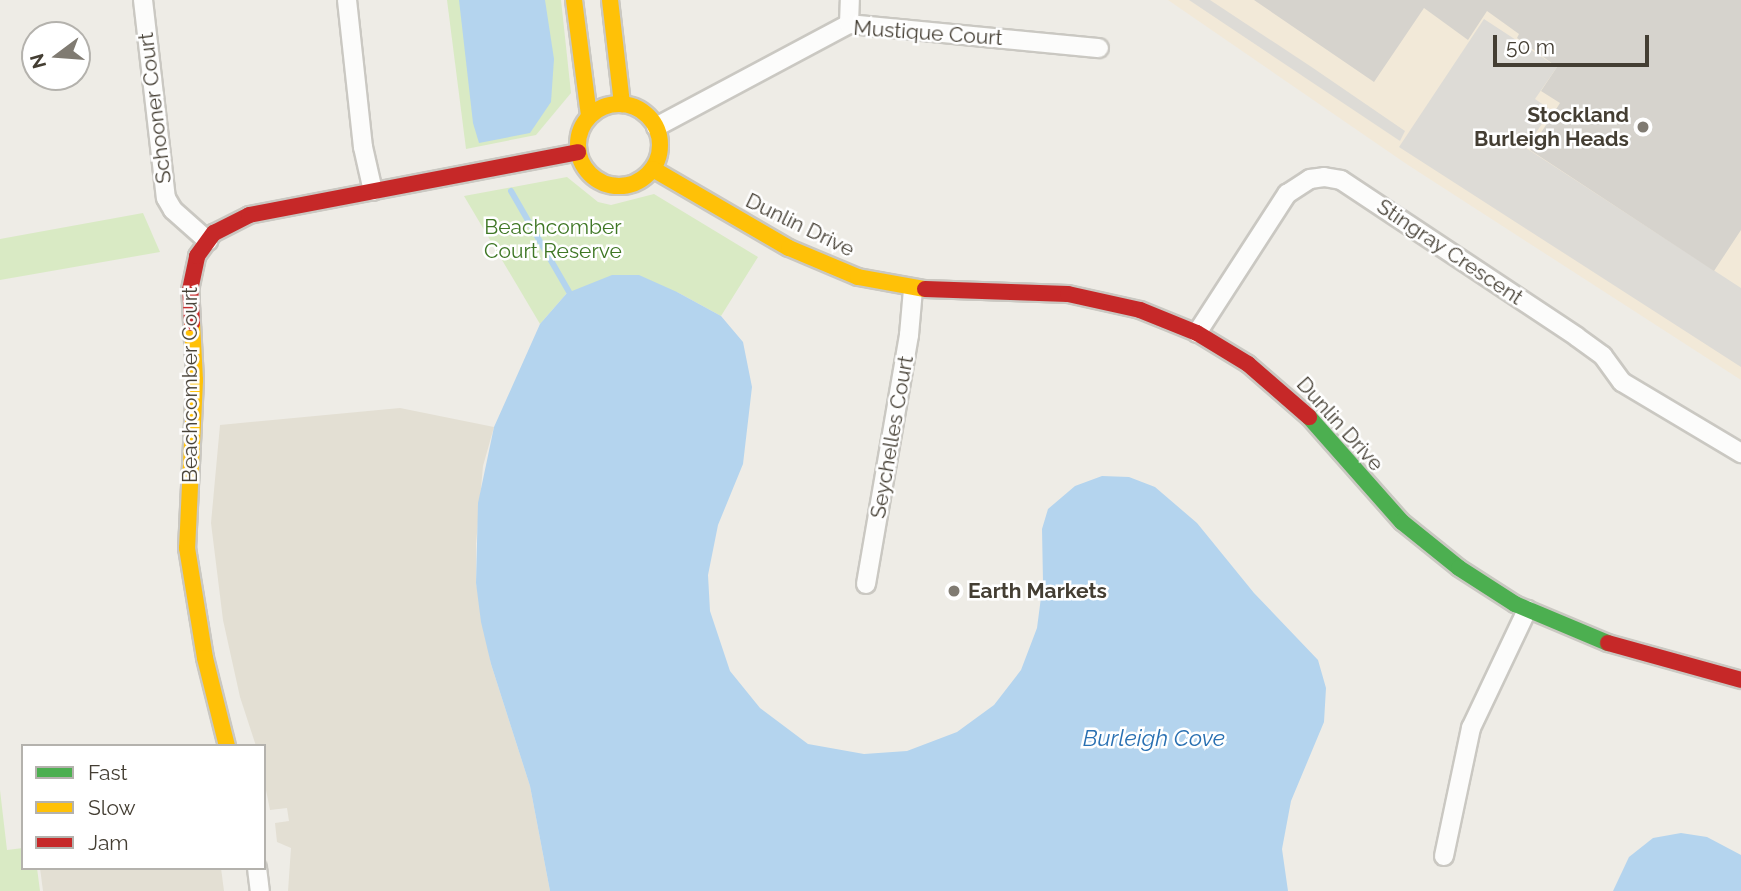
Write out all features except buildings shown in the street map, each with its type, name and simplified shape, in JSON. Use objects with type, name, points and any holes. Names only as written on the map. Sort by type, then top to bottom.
[{"type":"street","name":"Schooner Court","points":[[143,0],[166,198],[173,210],[208,241]]},
{"type":"street","points":[[347,0],[363,147],[373,191]]},
{"type":"street","points":[[575,0],[589,117]]},
{"type":"street","points":[[610,0],[622,104]]},
{"type":"street","points":[[849,24],[850,0]]},
{"type":"street","name":"Mustique Court","points":[[656,127],[752,79],[849,24],[1099,48]]},
{"type":"street","points":[[622,104],[642,111],[656,127],[660,148],[653,169],[634,184],[610,186],[589,173],[578,152],[582,127],[589,117],[598,109],[622,104]]},
{"type":"street","name":"Beachcomber Court","points":[[226,744],[205,658],[187,548],[195,380],[190,277],[193,265],[208,241],[224,227],[248,215],[578,152]]},
{"type":"street","name":"Dunlin Drive","points":[[653,169],[789,248],[858,277],[913,289],[1068,294],[1140,310],[1197,333],[1248,364],[1295,403],[1369,488],[1431,546],[1459,568],[1527,610],[1618,647],[1741,680]]},
{"type":"street","name":"Stingray Crescent","points":[[1197,333],[1287,194],[1310,179],[1324,177],[1341,180],[1577,337],[1603,356],[1622,383],[1741,453]]},
{"type":"street","name":"Seychelles Court","points":[[866,584],[909,335],[913,289]]},
{"type":"street","points":[[1444,856],[1471,727],[1527,610]]},
{"type":"street","points":[[257,870],[260,891]]},
{"type":"shaded area","points":[[1168,0],[1741,0],[1741,380],[1408,165]]},
{"type":"shaded area","points":[[1189,0],[1210,0],[1313,68],[1405,131],[1400,141]]},
{"type":"shaded area","points":[[1484,19],[1557,67],[1535,99],[1551,110],[1526,148],[1741,288],[1741,367],[1399,147]]},
{"type":"shaded area","points":[[400,408],[494,427],[483,466],[476,544],[476,583],[491,664],[530,786],[550,891],[288,891],[291,848],[277,842],[275,823],[289,821],[287,808],[270,810],[266,790],[266,744],[255,744],[240,697],[223,620],[211,523],[220,425]]},
{"type":"shaded area","points":[[40,870],[221,870],[224,891],[43,891]]},
{"type":"green space","points":[[447,0],[561,0],[571,93],[536,135],[466,149]]},
{"type":"green space","name":"Beachcomber Court Reserve","points":[[567,177],[598,202],[611,205],[654,194],[758,257],[721,316],[677,292],[567,293],[540,324],[464,196]]},
{"type":"green space","points":[[143,213],[160,252],[0,280],[0,239]]},
{"type":"green space","points":[[0,790],[7,850],[21,848],[21,870],[37,870],[40,891],[0,891]]},
{"type":"water","points":[[459,0],[545,0],[554,59],[551,102],[530,133],[479,143],[473,123]]},
{"type":"water","name":"Burleigh Cove","points":[[612,275],[639,275],[677,292],[721,316],[743,342],[752,387],[743,464],[718,525],[708,575],[710,611],[730,671],[760,708],[808,744],[864,754],[907,751],[957,732],[994,705],[1021,670],[1037,628],[1043,582],[1042,529],[1048,509],[1075,486],[1102,476],[1129,477],[1155,487],[1197,523],[1254,593],[1318,660],[1326,688],[1324,722],[1291,801],[1282,849],[1288,891],[550,891],[530,786],[491,664],[481,622],[476,583],[478,503],[494,427],[540,324],[567,293]]},
{"type":"water","points":[[1681,833],[1707,837],[1741,855],[1741,891],[1613,891],[1629,857],[1653,838]]},
{"type":"waterway","points":[[511,191],[569,292]]},
{"type":"traffic: fast","points":[[1309,417],[1402,522],[1459,568],[1515,604],[1608,643]]},
{"type":"traffic: slow","points":[[574,0],[589,116]]},
{"type":"traffic: slow","points":[[610,0],[622,104]]},
{"type":"traffic: slow","points":[[619,104],[635,107],[648,116],[657,129],[660,145],[657,161],[648,174],[635,183],[619,186],[603,183],[590,174],[581,161],[578,145],[581,129],[590,116],[603,107],[619,104]]},
{"type":"traffic: slow","points":[[653,169],[789,248],[858,277],[925,289]]},
{"type":"traffic: slow","points":[[192,323],[195,380],[187,548],[205,658],[226,744]]},
{"type":"traffic: jam","points":[[192,323],[190,290],[197,256],[214,233],[249,215],[578,152]]},
{"type":"traffic: jam","points":[[925,289],[1068,294],[1140,310],[1197,333],[1248,364],[1309,417]]},
{"type":"traffic: jam","points":[[1608,643],[1741,680]]},
{"type":"place","name":"Stockland Burleigh Heads","points":[[1643,127]]},
{"type":"place","name":"Earth Markets","points":[[954,591]]}]
